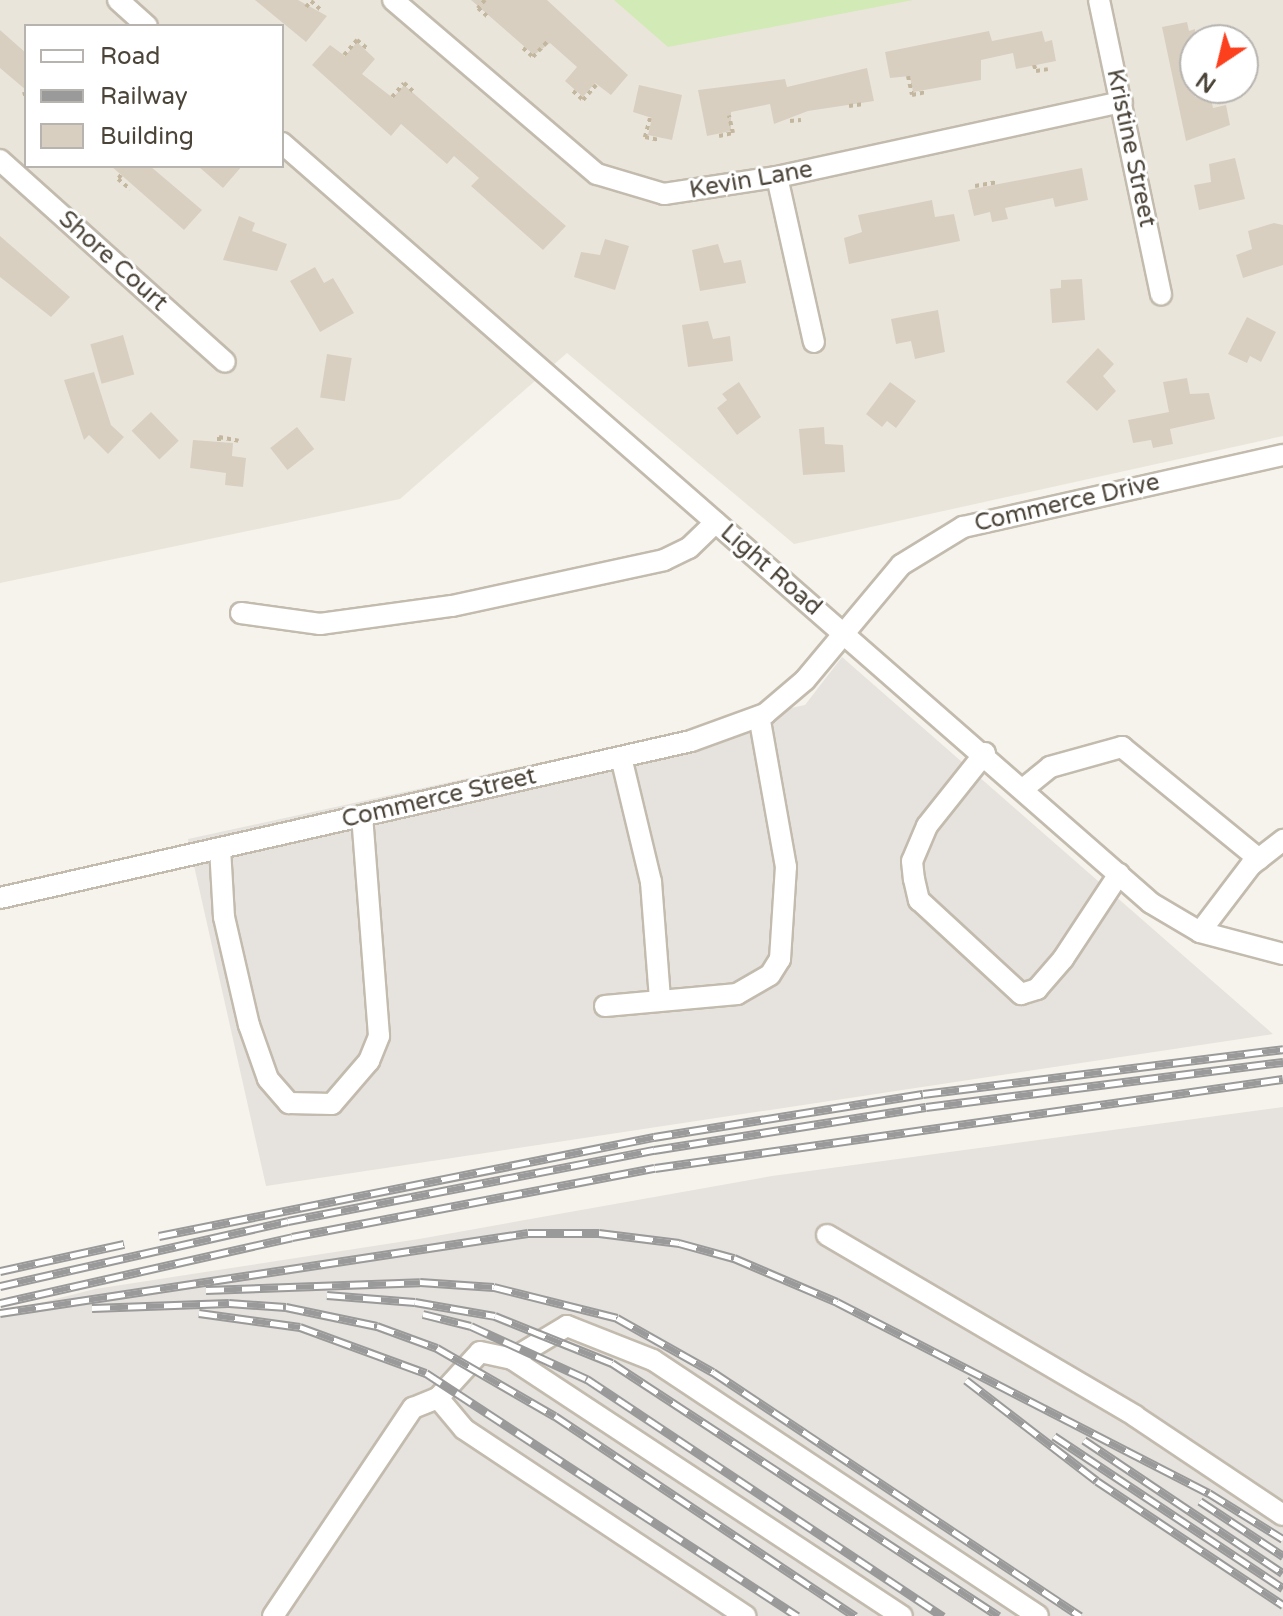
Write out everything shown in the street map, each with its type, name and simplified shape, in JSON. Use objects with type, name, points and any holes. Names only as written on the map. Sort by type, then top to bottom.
[{"type":"street","points":[[119,0],[145,24]]},
{"type":"street","name":"Kevin Lane","points":[[393,0],[597,174],[664,194],[777,177],[1122,102]]},
{"type":"street","name":"Kristine Street","points":[[1099,0],[1161,295]]},
{"type":"street","name":"Light Road","points":[[284,145],[843,634],[985,753],[1151,903],[1200,932],[1283,954]]},
{"type":"street","name":"Shore Court","points":[[0,160],[225,362]]},
{"type":"street","points":[[777,177],[814,342]]},
{"type":"street","name":"Commerce Drive","points":[[843,634],[901,565],[963,527],[1283,455]]},
{"type":"street","points":[[241,613],[320,624],[452,606],[664,560],[689,548],[716,522]]},
{"type":"street","name":"Commerce Street","points":[[0,898],[691,741],[759,716],[805,680],[843,634]]},
{"type":"street","points":[[605,1006],[737,994],[770,975],[780,959],[786,867],[759,716]]},
{"type":"street","points":[[1023,789],[1050,767],[1122,747],[1259,859]]},
{"type":"street","points":[[985,753],[927,826],[912,861],[914,879],[919,900],[1021,994],[1037,989],[1063,959],[1119,874]]},
{"type":"street","points":[[621,757],[651,882],[660,1000]]},
{"type":"street","points":[[220,848],[224,917],[249,1025],[268,1079],[289,1103],[332,1104],[369,1061],[379,1036],[362,816]]},
{"type":"street","points":[[1200,932],[1259,859],[1283,840]]},
{"type":"street","points":[[827,1235],[1135,1416],[1283,1515]]},
{"type":"street","points":[[512,1359],[567,1326],[653,1360],[1038,1616]]},
{"type":"street","points":[[273,1616],[413,1408],[438,1398],[480,1352],[512,1359],[902,1616]]},
{"type":"street","points":[[438,1398],[464,1429],[745,1616]]},
{"type":"path","points":[[485,0],[478,8],[488,17]]},
{"type":"path","points":[[306,7],[311,1],[321,10]]},
{"type":"path","points":[[344,55],[357,40],[367,48]]},
{"type":"path","points":[[523,48],[533,57],[547,42]]},
{"type":"path","points":[[1034,65],[1036,71],[1048,69]]},
{"type":"path","points":[[908,76],[912,95],[926,92]]},
{"type":"path","points":[[392,97],[404,83],[414,92]]},
{"type":"path","points":[[573,91],[583,100],[596,85]]},
{"type":"path","points":[[849,106],[864,104]]},
{"type":"path","points":[[719,136],[733,133],[729,115]]},
{"type":"path","points":[[650,118],[645,137],[659,140]]},
{"type":"path","points":[[790,121],[801,120]]},
{"type":"path","points":[[121,175],[118,179],[130,189]]},
{"type":"path","points":[[975,186],[997,182]]},
{"type":"path","points":[[219,441],[219,437],[239,441]]},
{"type":"shaded area","points":[[0,0],[1283,0],[1283,436],[794,544],[567,353],[400,499],[0,583]]},
{"type":"shaded area","points":[[842,657],[1273,1034],[266,1186],[188,839],[805,705]]},
{"type":"shaded area","points":[[1283,1107],[1283,1616],[0,1616],[0,1313],[95,1289],[419,1239],[772,1176]]},
{"type":"green space","points":[[614,0],[913,0],[668,47]]},
{"type":"building","points":[[255,0],[298,0],[327,16],[306,42]]},
{"type":"building","points":[[471,0],[547,0],[628,75],[611,95],[595,83],[583,97],[565,81],[577,67],[550,43],[534,55]]},
{"type":"building","points":[[1187,22],[1187,24],[1179,24],[1179,104],[1212,104],[1213,108],[1226,105],[1230,125],[1186,141],[1162,27]]},
{"type":"building","points":[[0,30],[24,51],[24,88],[0,68]]},
{"type":"building","points":[[989,31],[992,41],[1042,31],[1045,42],[1052,40],[1056,61],[1016,69],[1013,53],[981,60],[981,80],[913,92],[910,76],[890,78],[885,52]]},
{"type":"building","points":[[357,42],[375,59],[362,74],[393,98],[404,85],[566,226],[543,250],[471,186],[479,178],[454,156],[447,164],[401,124],[391,136],[312,65],[330,45],[345,56]]},
{"type":"building","points":[[867,68],[874,101],[808,111],[774,124],[770,104],[731,112],[731,131],[707,136],[698,90],[785,79],[787,87]]},
{"type":"building","points":[[639,85],[682,95],[672,140],[648,135],[652,118],[633,112]]},
{"type":"building","points":[[1235,158],[1245,199],[1199,210],[1194,185],[1211,182],[1209,164]]},
{"type":"building","points":[[113,168],[152,168],[202,210],[184,230]]},
{"type":"building","points":[[200,168],[240,168],[223,188]]},
{"type":"building","points":[[1082,168],[1088,200],[1055,207],[1053,198],[1005,208],[1008,219],[992,222],[990,212],[974,216],[968,190]]},
{"type":"building","points":[[932,200],[935,217],[954,214],[960,241],[849,264],[844,238],[862,232],[858,215]]},
{"type":"building","points":[[239,216],[255,223],[252,231],[287,244],[277,271],[223,260]]},
{"type":"building","points":[[1274,223],[1283,225],[1283,265],[1243,278],[1236,255],[1252,249],[1248,231]]},
{"type":"building","points":[[0,236],[70,297],[51,317],[0,277]]},
{"type":"building","points":[[605,239],[629,246],[615,290],[574,277],[581,252],[600,255]]},
{"type":"building","points":[[718,244],[724,263],[741,260],[746,283],[700,291],[692,250]]},
{"type":"building","points":[[315,267],[324,283],[333,278],[354,313],[320,332],[290,281]]},
{"type":"building","points":[[1082,279],[1085,320],[1052,323],[1050,289],[1061,288],[1061,280]]},
{"type":"building","points":[[938,310],[945,352],[915,359],[911,341],[896,344],[891,319]]},
{"type":"building","points":[[1247,317],[1276,332],[1261,362],[1250,356],[1247,363],[1228,354]]},
{"type":"building","points":[[708,321],[713,339],[730,336],[733,361],[688,367],[682,325]]},
{"type":"building","points":[[123,335],[134,374],[102,384],[90,344]]},
{"type":"building","points":[[1098,348],[1114,364],[1103,376],[1116,391],[1097,411],[1066,382]]},
{"type":"building","points":[[327,354],[352,358],[345,401],[320,397]]},
{"type":"building","points":[[94,372],[111,425],[124,437],[108,454],[89,435],[84,440],[64,380]]},
{"type":"building","points":[[1187,378],[1190,394],[1209,393],[1215,419],[1170,429],[1173,444],[1153,448],[1151,440],[1133,443],[1128,420],[1169,412],[1163,382]]},
{"type":"building","points":[[739,382],[761,417],[737,435],[717,408],[727,400],[722,394]]},
{"type":"building","points":[[890,382],[916,401],[896,428],[887,421],[882,427],[866,414]]},
{"type":"building","points":[[151,412],[179,441],[159,460],[132,431]]},
{"type":"building","points":[[297,427],[314,449],[287,470],[270,448]]},
{"type":"building","points":[[824,427],[825,444],[843,445],[845,472],[803,475],[799,429]]},
{"type":"building","points":[[193,440],[233,443],[232,456],[246,458],[243,487],[225,485],[226,473],[190,468]]},
{"type":"railway","points":[[159,1236],[654,1137],[923,1094],[1283,1049]]},
{"type":"railway","points":[[0,1286],[288,1221],[654,1150],[926,1107],[1283,1062]]},
{"type":"railway","points":[[0,1303],[292,1237],[655,1168],[1283,1079]]},
{"type":"railway","points":[[0,1313],[528,1233],[599,1233],[679,1243],[734,1258],[837,1302],[1209,1493],[1283,1539]]},
{"type":"railway","points":[[0,1271],[124,1244]]},
{"type":"railway","points":[[206,1290],[420,1282],[494,1287],[617,1318],[713,1372],[1080,1616]]},
{"type":"railway","points":[[327,1295],[415,1302],[495,1316],[612,1363],[999,1616]]},
{"type":"railway","points":[[92,1308],[229,1303],[286,1307],[377,1326],[437,1348],[555,1416],[855,1616]]},
{"type":"railway","points":[[199,1313],[300,1327],[426,1373],[798,1616]]},
{"type":"railway","points":[[423,1314],[471,1326],[587,1379],[943,1616]]},
{"type":"railway","points":[[966,1380],[1097,1481],[1283,1605]]},
{"type":"railway","points":[[1054,1436],[1283,1588]]},
{"type":"railway","points":[[1084,1440],[1283,1573]]},
{"type":"railway","points":[[1200,1501],[1283,1556]]}]
